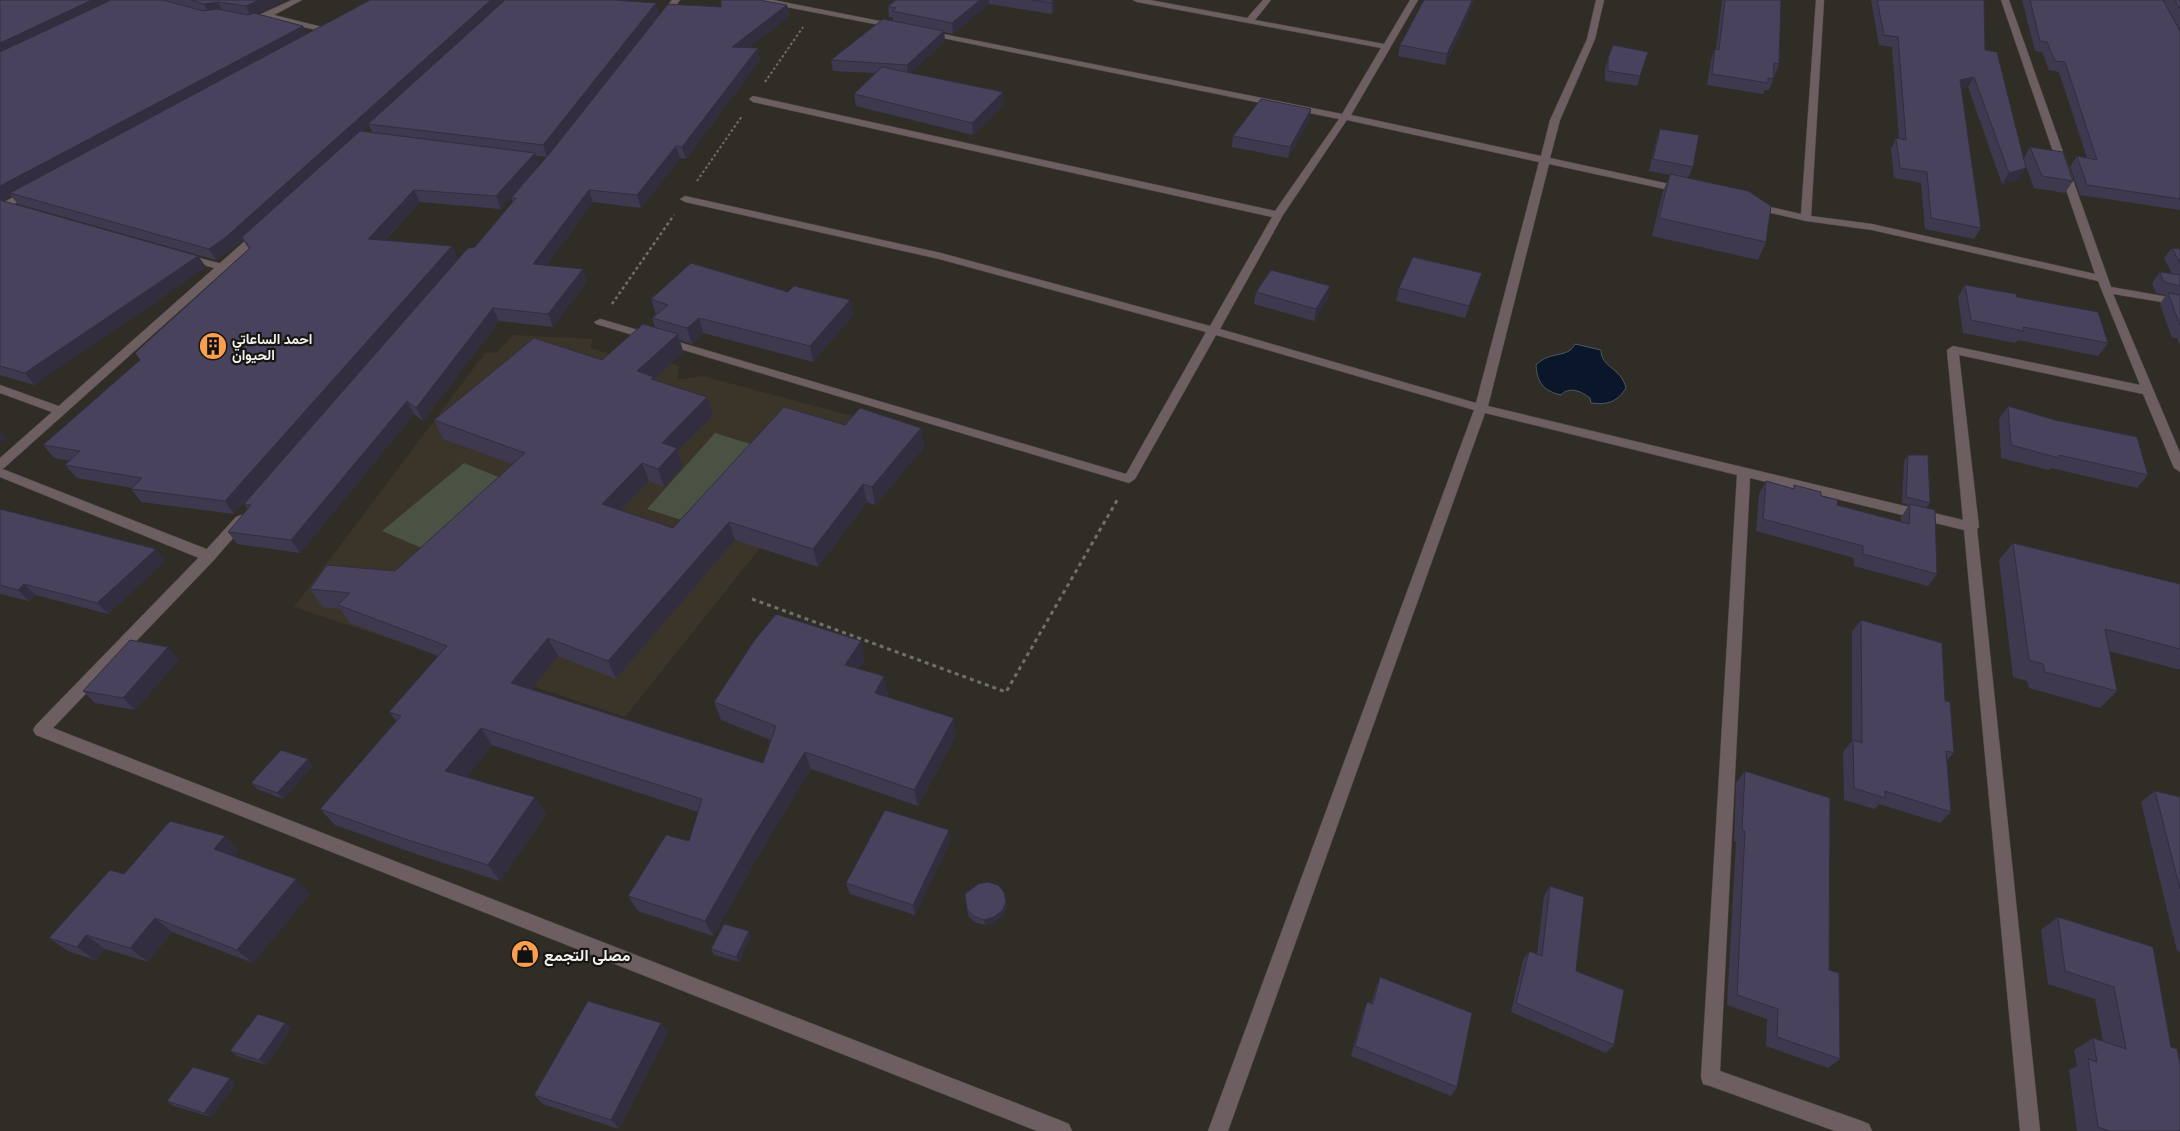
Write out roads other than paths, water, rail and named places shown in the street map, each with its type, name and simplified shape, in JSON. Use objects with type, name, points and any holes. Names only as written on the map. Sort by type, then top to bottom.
[{"type":"street","points":[[238,19],[254,22],[298,0]]},
{"type":"street","points":[[652,31],[676,0]]},
{"type":"street","points":[[761,0],[818,7],[901,28]]},
{"type":"street","points":[[1137,0],[1388,47]]},
{"type":"street","points":[[1249,21],[1266,0]]},
{"type":"street","points":[[600,322],[1129,479],[1278,215],[1345,117],[1414,0]]},
{"type":"street","points":[[1218,1131],[1481,408],[1555,120],[1591,39],[1600,0]]},
{"type":"street","points":[[1806,218],[1820,0]]},
{"type":"street","points":[[2005,0],[2105,284],[2180,468]]},
{"type":"street","points":[[266,16],[327,32],[318,36]]},
{"type":"street","points":[[921,31],[1345,117],[1690,192]]},
{"type":"street","points":[[754,99],[1278,215]]},
{"type":"street","points":[[2,207],[40,187]]},
{"type":"street","points":[[685,198],[941,256],[1212,330],[1481,408],[1972,527]]},
{"type":"street","points":[[1738,203],[1806,218],[1872,227],[2180,302]]},
{"type":"street","points":[[2,207],[24,211]]},
{"type":"street","points":[[0,465],[264,228]]},
{"type":"street","points":[[175,254],[222,267]]},
{"type":"street","points":[[2030,1131],[1972,527],[1953,350],[2149,391]]},
{"type":"street","points":[[0,389],[60,411]]},
{"type":"street","points":[[0,472],[209,556]]},
{"type":"street","points":[[1744,472],[1710,1077],[1862,1131]]},
{"type":"street","points":[[248,512],[209,556],[41,730],[1062,1131]]},
{"type":"water","points":[[1575,344],[1601,350],[1604,361],[1620,376],[1626,388],[1619,397],[1607,403],[1591,403],[1590,398],[1583,393],[1571,390],[1561,395],[1550,391],[1542,385],[1538,377],[1536,365],[1541,360],[1568,352]]},
{"type":"place","name":"احمد الساعاتي الحيوان","points":[[213,346]]},
{"type":"place","name":"مصلى التجمع","points":[[525,954]]}]
